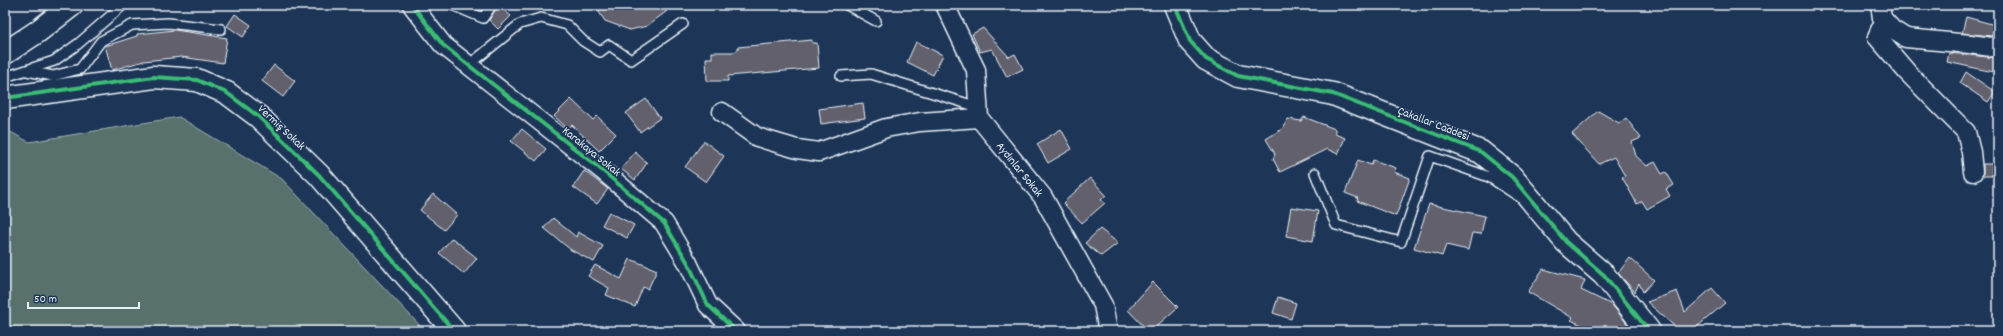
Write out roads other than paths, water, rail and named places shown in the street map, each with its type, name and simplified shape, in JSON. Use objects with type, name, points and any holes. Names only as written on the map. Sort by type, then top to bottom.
[{"type":"street","points":[[5,53],[38,32],[72,5]]},
{"type":"street","name":"Karakaya Sokak","points":[[412,5],[443,44],[603,171],[664,223],[688,262],[708,305],[736,331]]},
{"type":"street","points":[[722,112],[757,136],[797,149],[819,152],[886,128],[979,113],[976,70],[945,5]]},
{"type":"street","name":"Çakallar Caddesi","points":[[1175,5],[1190,41],[1206,58],[1238,76],[1332,94],[1481,152],[1512,178],[1566,242],[1604,275],[1641,326]]},
{"type":"street","points":[[1974,172],[1966,132],[1907,72],[1877,37],[1884,18],[1893,30],[1906,38],[1998,48]]},
{"type":"street","name":"Vermiş Sokak","points":[[5,98],[154,77],[197,80],[227,92],[259,117],[319,175],[454,331]]},
{"type":"street","name":"Aydınlar Sokak","points":[[979,113],[1043,197],[1103,305],[1108,331]]},
{"type":"lane","points":[[5,77],[54,61],[78,44],[123,5]]},
{"type":"lane","points":[[452,5],[483,18],[492,5]]},
{"type":"lane","points":[[846,5],[876,21]]},
{"type":"lane","points":[[469,65],[520,24],[541,18],[567,25],[583,41],[600,52],[609,45],[631,60],[683,24]]},
{"type":"lane","points":[[27,71],[53,76],[80,70],[101,41],[132,25],[168,23],[221,29]]},
{"type":"lane","points":[[841,76],[871,74],[979,113]]},
{"type":"lane","points":[[1315,173],[1336,225],[1400,242],[1430,156],[1489,177],[1538,209]]}]
